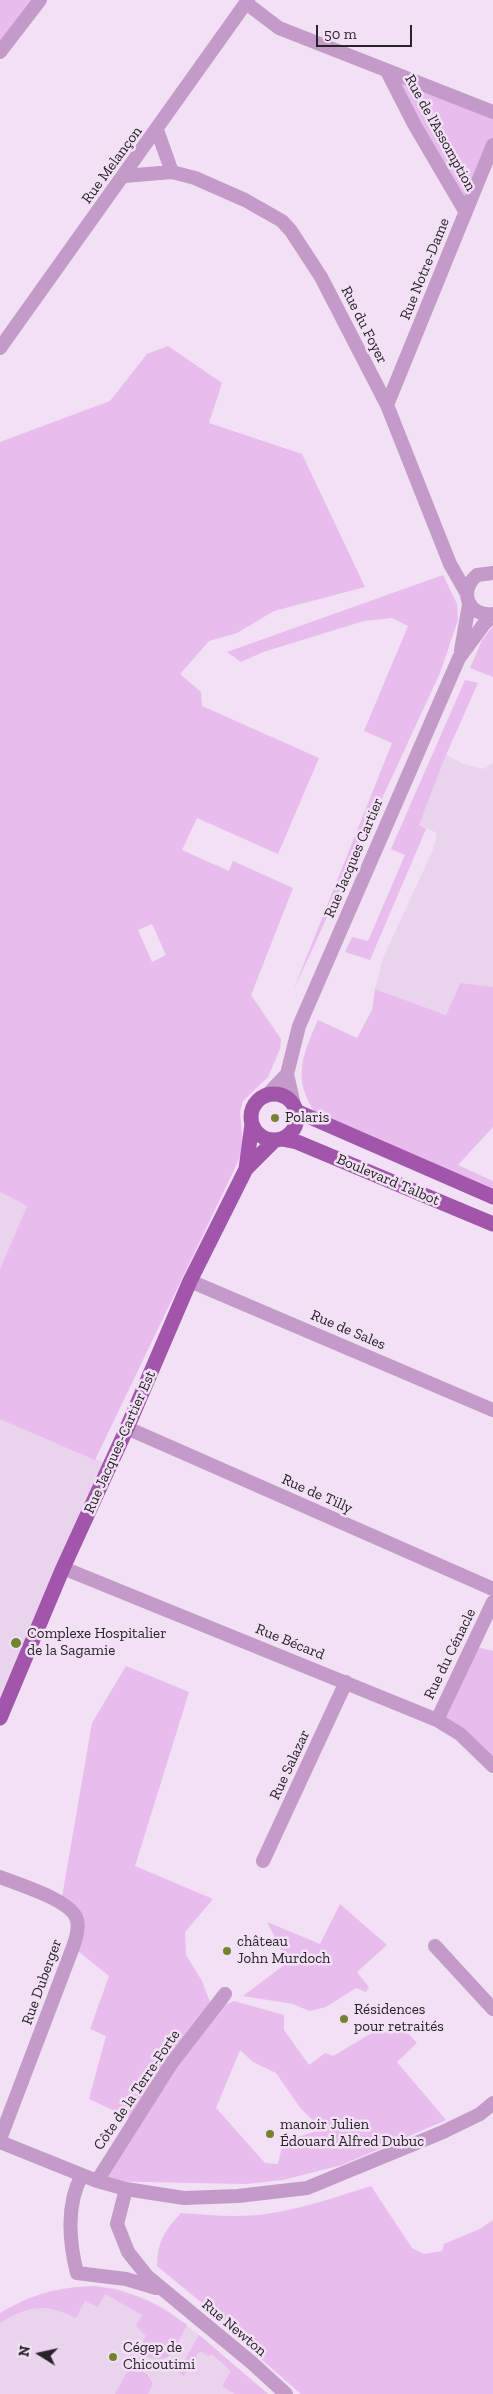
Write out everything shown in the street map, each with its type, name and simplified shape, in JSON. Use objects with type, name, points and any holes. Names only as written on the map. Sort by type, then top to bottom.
[{"type":"main road","points":[[266,1096],[283,1096],[295,1108],[295,1126],[292,1132],[278,1140],[260,1135],[252,1124],[254,1107],[266,1096]]},
{"type":"main road","name":"Boulevard Talbot","points":[[295,1108],[493,1196]]},
{"type":"main road","name":"Rue Jacques-Cartier Est","points":[[0,1718],[63,1568],[127,1428],[190,1281],[246,1169],[252,1124]]},
{"type":"main road","name":"Boulevard Talbot","points":[[278,1140],[297,1142],[493,1224]]},
{"type":"main road","name":"Rue Jacques-Cartier Est","points":[[246,1169],[278,1140]]},
{"type":"street","points":[[0,52],[40,0]]},
{"type":"street","name":"Rue de l'Assomption","points":[[247,2],[279,28],[493,112]]},
{"type":"street","name":"Rue Melançon","points":[[0,348],[247,2]]},
{"type":"street","name":"Rue de l'Assomption","points":[[388,71],[414,124],[466,211]]},
{"type":"street","points":[[157,130],[172,172]]},
{"type":"street","name":"Rue Notre-Dame","points":[[387,405],[493,145]]},
{"type":"street","name":"Rue du Foyer","points":[[124,176],[172,172],[195,178],[245,200],[282,221],[321,277],[387,405],[450,564],[468,598]]},
{"type":"street","points":[[450,564],[486,571]]},
{"type":"street","points":[[486,571],[468,585],[468,598],[480,613],[493,614]]},
{"type":"street","name":"Rue Jacques Cartier","points":[[459,658],[468,598]]},
{"type":"street","name":"Rue Jacques Cartier","points":[[295,1108],[287,1074],[299,1026],[459,658],[493,614]]},
{"type":"street","name":"Rue Jacques Cartier","points":[[266,1096],[287,1074]]},
{"type":"street","name":"Rue de Sales","points":[[190,1281],[493,1410]]},
{"type":"street","name":"Rue de Tilly","points":[[127,1428],[493,1590]]},
{"type":"street","name":"Rue Bécard","points":[[63,1568],[437,1720],[460,1734],[493,1766]]},
{"type":"street","name":"Rue du Cénacle","points":[[437,1720],[493,1602]]},
{"type":"street","name":"Rue Salazar","points":[[263,1861],[346,1682]]},
{"type":"street","name":"Rue Duberger","points":[[0,1877],[61,1903],[72,1910],[77,1921],[77,1934],[73,1947],[0,2141]]},
{"type":"street","points":[[435,1946],[493,2009]]},
{"type":"street","name":"Côte de la Terre-Forte","points":[[97,2182],[171,2064],[225,1994]]},
{"type":"street","points":[[0,2141],[97,2182],[126,2189],[184,2198],[238,2196],[307,2188],[443,2132],[480,2114],[493,2103]]},
{"type":"street","name":"Rue Newton","points":[[82,2176],[75,2188],[72,2204],[73,2250],[77,2273],[126,2279],[160,2289]]},
{"type":"street","name":"Rue Newton","points":[[126,2189],[117,2224],[128,2252],[160,2289],[211,2328],[286,2394]]},
{"type":"shaded area","points":[[0,0],[40,0],[0,52]]},
{"type":"shaded area","points":[[387,71],[493,112],[493,145],[465,211]]},
{"type":"shaded area","points":[[168,346],[222,383],[209,423],[302,454],[365,587],[274,611],[237,633],[209,641],[180,674],[201,692],[202,706],[319,758],[278,854],[197,818],[182,850],[229,871],[233,861],[293,888],[251,995],[281,1039],[280,1049],[268,1077],[243,1101],[240,1111],[243,1148],[236,1166],[95,1460],[0,1419],[0,1269],[27,1206],[0,1192],[0,442],[110,401],[147,354]],"holes":[[[152,924],[166,955],[152,962],[138,930]]]},
{"type":"shaded area","points":[[443,575],[457,604],[458,620],[440,673],[293,991],[392,743],[364,731],[408,626],[392,618],[364,621],[263,652],[241,662],[227,652]]},
{"type":"shaded area","points":[[493,626],[493,677],[470,668],[482,640]]},
{"type":"shaded area","points":[[465,680],[478,683],[446,755],[419,825],[426,829],[370,960],[345,952],[352,937],[368,941],[405,855],[391,849]]},
{"type":"shaded area","points":[[446,755],[464,764],[484,769],[493,763],[493,987],[460,983],[446,1015],[375,989],[383,958],[433,850],[437,833],[419,825]]},
{"type":"shaded area","points":[[460,983],[493,987],[493,1127],[458,1165],[493,1181],[493,1192],[316,1114],[304,1090],[302,1079],[304,1057],[318,1020],[357,1038],[372,1010],[375,989],[446,1015]]},
{"type":"shaded area","points":[[0,1192],[27,1206],[0,1269]]},
{"type":"shaded area","name":"Complexe Hospitalier de la Sagamie","points":[[0,1418],[110,1465],[0,1718]]},
{"type":"shaded area","points":[[472,1646],[493,1651],[493,1769],[437,1720]]},
{"type":"shaded area","points":[[126,1666],[189,1692],[135,1866],[213,1899],[185,1932],[186,1955],[202,1981],[213,2010],[234,2001],[284,2015],[284,2030],[309,2065],[325,2053],[333,2056],[372,2033],[406,2031],[417,2043],[397,2062],[446,2120],[342,2165],[283,2180],[245,2184],[97,2181],[134,2120],[89,2099],[106,2036],[90,2029],[109,1976],[73,1947],[77,1934],[61,1903],[92,1723]],"holes":[[[240,2050],[253,2062],[276,2073],[301,2109],[322,2129],[283,2142],[278,2164],[265,2163],[216,2108]]]},
{"type":"shaded area","points":[[340,1904],[387,1945],[357,1972],[369,1987],[366,1992],[356,1988],[326,2007],[309,2011],[293,2004],[243,1996],[288,1962],[267,1922],[320,1944]]},
{"type":"shaded area","points":[[371,2186],[412,2248],[424,2254],[442,2251],[444,2244],[480,2229],[493,2220],[493,2394],[301,2394],[222,2325],[224,2321],[157,2266],[160,2243],[170,2225],[181,2213],[234,2216],[266,2214],[306,2206]]},
{"type":"shaded area","name":"Cégep de Chicoutimi","points":[[95,2286],[118,2289],[164,2308],[203,2338],[268,2394],[0,2394],[0,2313],[29,2298],[50,2291]]},
{"type":"shaded area","points":[[95,2286],[120,2291],[144,2299],[187,2325],[174,2350],[164,2358],[157,2359],[137,2352],[146,2336],[136,2326],[142,2315],[105,2294],[98,2307],[85,2301],[76,2318],[55,2310],[37,2308],[19,2313],[0,2323],[0,2313],[23,2301],[57,2290]]},
{"type":"shaded area","points":[[199,2335],[268,2394],[235,2394],[222,2386],[231,2371],[212,2354],[208,2356],[202,2352],[198,2353],[184,2376],[178,2372]]},
{"type":"shaded area","points":[[131,2365],[147,2374],[153,2384],[148,2394],[115,2394]]},
{"type":"place","name":"Polaris","points":[[275,1118]]},
{"type":"place","name":"Complexe Hospitalier de la Sagamie","points":[[16,1643]]},
{"type":"place","name":"château John Murdoch","points":[[227,1951]]},
{"type":"place","name":"Résidences pour retraités","points":[[344,2019]]},
{"type":"place","name":"manoir Julien Édouard Alfred Dubuc","points":[[270,2134]]},
{"type":"place","name":"Cégep de Chicoutimi","points":[[113,2357]]}]
